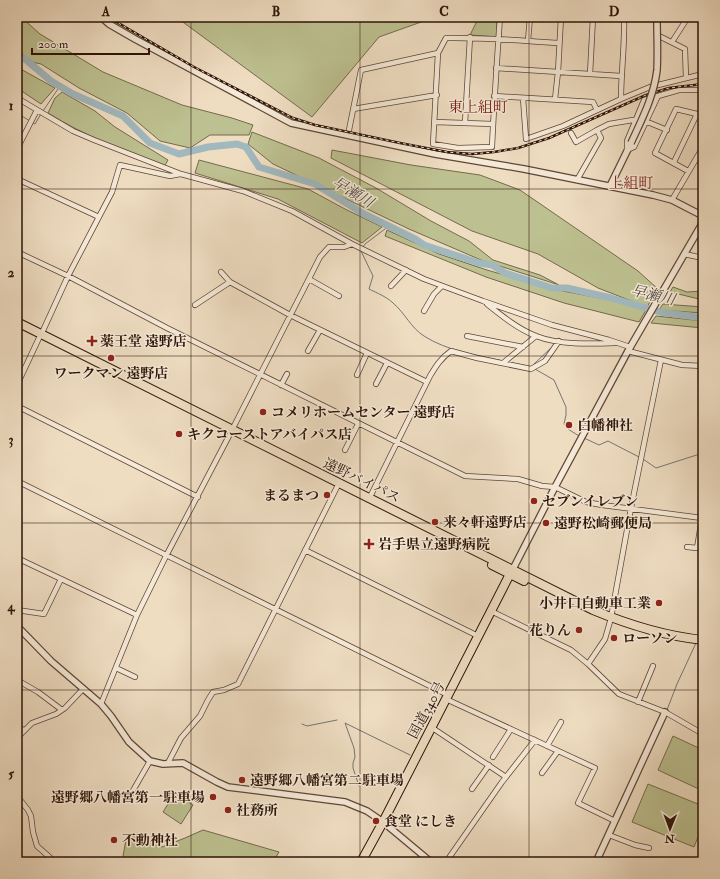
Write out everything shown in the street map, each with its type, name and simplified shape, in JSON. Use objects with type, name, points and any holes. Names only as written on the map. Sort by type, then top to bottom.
[{"type":"highway","name":"遠野バイパス","points":[[17,322],[40,336],[231,432],[369,499],[582,610],[655,636],[703,644]]},
{"type":"highway","name":"遠野バイパス","points":[[17,327],[40,336]]},
{"type":"highway","name":"遠野バイパス","points":[[231,432],[337,488],[511,572]]},
{"type":"highway","name":"国道340号","points":[[361,862],[384,822],[511,572]]},
{"type":"highway","name":"遠野バイパス","points":[[610,620],[661,633],[703,640]]},
{"type":"street","points":[[102,17],[109,24],[291,123],[435,154],[610,186],[672,200],[703,216]]},
{"type":"street","points":[[500,17],[498,39],[494,96],[492,147],[458,148],[433,144],[438,53],[446,38],[470,37],[498,39],[560,43]]},
{"type":"street","points":[[528,41],[530,17]]},
{"type":"street","points":[[555,99],[561,17]]},
{"type":"street","points":[[590,74],[593,17]]},
{"type":"street","points":[[621,99],[621,76],[625,46],[624,17]]},
{"type":"street","points":[[672,42],[688,17]]},
{"type":"street","points":[[610,186],[646,111],[655,83],[657,69],[656,18]]},
{"type":"street","points":[[657,35],[685,49],[686,78]]},
{"type":"street","points":[[465,123],[470,37]]},
{"type":"street","points":[[348,135],[361,70],[438,53]]},
{"type":"street","points":[[496,68],[621,76]]},
{"type":"street","points":[[523,98],[526,139],[563,126],[621,99],[650,88],[703,74]]},
{"type":"street","points":[[627,150],[627,141],[644,100],[679,90],[703,90]]},
{"type":"street","points":[[353,109],[436,94]]},
{"type":"street","points":[[494,96],[594,102],[597,110]]},
{"type":"street","points":[[627,150],[634,147],[658,96]]},
{"type":"street","points":[[17,98],[73,131],[94,140],[181,174],[243,191],[292,211],[352,244],[442,286],[552,325],[619,343],[661,360],[682,365],[703,366]]},
{"type":"street","points":[[688,171],[655,153],[676,109],[703,117]]},
{"type":"street","points":[[17,149],[37,110]]},
{"type":"street","points":[[674,162],[697,114]]},
{"type":"street","points":[[571,133],[576,142],[609,124],[635,120],[646,122],[667,130]]},
{"type":"street","points":[[435,122],[493,124]]},
{"type":"street","points":[[577,180],[601,138],[597,130]]},
{"type":"street","points":[[672,200],[703,147]]},
{"type":"street","points":[[17,384],[68,276],[112,192],[120,165],[170,176],[181,174]]},
{"type":"street","points":[[17,179],[99,217]]},
{"type":"street","points":[[511,572],[630,347],[684,254],[700,232],[703,222]]},
{"type":"street","points":[[102,704],[137,615],[320,258],[329,247],[344,247],[352,244]]},
{"type":"street","points":[[17,252],[68,276],[167,328],[465,476],[518,479],[555,488],[586,502],[702,518],[697,548],[687,547]]},
{"type":"street","points":[[684,254],[703,258]]},
{"type":"street","points":[[391,286],[406,270]]},
{"type":"street","points":[[221,272],[230,282],[290,315],[427,382]]},
{"type":"street","points":[[309,279],[339,296]]},
{"type":"street","points":[[195,305],[230,282]]},
{"type":"street","points":[[424,311],[434,294],[442,286]]},
{"type":"street","points":[[483,301],[517,326],[536,336],[574,343],[619,343]]},
{"type":"street","points":[[308,351],[320,330]]},
{"type":"street","points":[[468,336],[523,347]]},
{"type":"street","points":[[503,363],[536,336]]},
{"type":"street","points":[[369,499],[427,382],[438,362],[444,356],[452,351],[477,358],[532,369],[545,361],[559,341]]},
{"type":"street","points":[[357,375],[367,353]]},
{"type":"street","points":[[588,664],[605,639],[610,620],[661,360]]},
{"type":"street","points":[[376,384],[387,363]]},
{"type":"street","points":[[281,385],[287,374]]},
{"type":"street","points":[[17,406],[198,497]]},
{"type":"street","points":[[345,450],[358,424]]},
{"type":"street","points":[[17,481],[510,729],[595,768],[578,803],[615,821]]},
{"type":"street","points":[[168,763],[181,738],[200,716],[213,692],[224,690],[238,684],[337,488]]},
{"type":"street","points":[[305,550],[478,636]]},
{"type":"street","points":[[17,558],[137,615]]},
{"type":"street","points":[[17,610],[44,614],[61,578]]},
{"type":"street","points":[[491,611],[571,650],[619,694],[665,712],[703,734]]},
{"type":"street","points":[[17,626],[40,650],[102,704],[129,742],[150,761],[156,763],[183,763],[228,787],[344,802],[367,811],[384,822],[431,862]]},
{"type":"street","points":[[638,702],[653,666]]},
{"type":"street","points":[[116,668],[135,677]]},
{"type":"street","points":[[17,680],[38,692],[62,710]]},
{"type":"street","points":[[17,738],[32,723],[56,714],[62,710],[84,689]]},
{"type":"street","points":[[596,862],[611,835],[615,821],[665,712]]},
{"type":"street","points":[[547,746],[561,722]]},
{"type":"street","points":[[17,727],[24,730]]},
{"type":"street","points":[[432,727],[506,777]]},
{"type":"street","points":[[493,757],[510,729]]},
{"type":"street","points":[[446,862],[506,777],[535,740]]},
{"type":"street","points":[[542,773],[558,751]]},
{"type":"street","points":[[125,797],[131,794],[150,761]]},
{"type":"street","points":[[472,789],[489,765]]},
{"type":"street","points":[[17,796],[28,810],[37,846],[55,862]]},
{"type":"street","points":[[611,835],[635,845],[650,848]]},
{"type":"green space","points":[[17,17],[21,17],[40,34],[103,72],[182,105],[253,125],[249,135],[210,135],[190,148],[160,141],[127,113],[79,88],[41,64],[32,62],[17,50]]},
{"type":"green space","points":[[176,17],[429,17],[424,21],[379,37],[312,117]]},
{"type":"green space","points":[[479,17],[497,17],[497,37],[470,35]]},
{"type":"green space","points":[[17,67],[55,88],[41,104],[17,88]]},
{"type":"green space","points":[[62,92],[95,111],[115,127],[168,160],[164,167],[90,136],[48,113],[55,98]]},
{"type":"green space","points":[[252,132],[319,158],[376,188],[431,221],[469,241],[493,260],[540,275],[559,285],[481,260],[409,229],[273,164],[248,144]]},
{"type":"green space","points":[[332,150],[411,165],[480,175],[520,190],[638,271],[658,289],[647,307],[598,288],[538,254],[472,231],[331,158]]},
{"type":"green space","points":[[199,160],[308,189],[382,227],[362,243],[278,199],[195,173]]},
{"type":"green space","points":[[387,230],[439,254],[487,270],[552,289],[610,300],[646,310],[639,322],[564,303],[486,277],[385,236]]},
{"type":"green space","points":[[673,287],[687,292],[703,291],[703,300],[670,292]]},
{"type":"green space","points":[[663,304],[703,307],[703,313],[659,310]]},
{"type":"green space","points":[[656,316],[703,321],[703,328],[651,323]]},
{"type":"green space","points":[[673,736],[703,750],[703,791],[658,770]]},
{"type":"green space","points":[[648,784],[703,806],[703,824],[694,847],[632,822]]},
{"type":"green space","points":[[175,793],[193,805],[181,824],[163,812]]},
{"type":"green space","points":[[203,830],[279,852],[273,862],[122,862],[127,834],[162,847]]},
{"type":"waterway","name":"早瀬川","points":[[17,57],[25,59],[51,81],[73,94],[123,116],[150,143],[179,154],[208,147],[237,144],[246,147],[259,167],[315,184],[364,214],[424,245],[479,263],[492,265],[505,273],[552,288],[567,288],[611,298],[660,312],[703,318]]},
{"type":"waterway","points":[[43,111],[60,86]]},
{"type":"waterway","points":[[17,113],[30,121]]},
{"type":"waterway","points":[[33,123],[35,124],[41,114]]},
{"type":"waterway","points":[[363,247],[389,226]]},
{"type":"waterway","points":[[361,251],[373,276],[369,289],[391,301],[419,333],[452,349],[503,361]]},
{"type":"waterway","points":[[534,364],[552,347]]},
{"type":"waterway","points":[[508,362],[527,366]]},
{"type":"waterway","points":[[535,369],[554,380],[566,407],[564,424],[568,429],[579,436]]},
{"type":"waterway","points":[[584,438],[599,445],[608,441],[639,457]]},
{"type":"waterway","points":[[643,459],[656,468],[703,453]]},
{"type":"waterway","points":[[700,635],[703,628]]},
{"type":"waterway","points":[[667,710],[696,643]]},
{"type":"waterway","points":[[302,724],[307,726],[337,720]]},
{"type":"waterway","points":[[359,786],[353,768],[355,757],[354,748],[345,723],[410,755]]},
{"type":"waterway","points":[[618,820],[628,799]]},
{"type":"railway","points":[[108,17],[194,67],[293,118],[315,125],[447,152],[472,154],[518,148],[549,138],[646,95],[669,88],[703,84]]},
{"type":"place","name":"薬王堂 遠野店","points":[[92,341]]},
{"type":"place","name":"ワークマン 遠野店","points":[[111,358]]},
{"type":"place","name":"コメリホームセンター 遠野店","points":[[263,412]]},
{"type":"place","name":"白幡神社","points":[[569,425]]},
{"type":"place","name":"キクコーストアバイパス店","points":[[179,434]]},
{"type":"place","name":"まるまつ","points":[[327,495]]},
{"type":"place","name":"セブンイレブン","points":[[534,501]]},
{"type":"place","name":"来々軒遠野店","points":[[435,522]]},
{"type":"place","name":"遠野松崎郵便局","points":[[546,523]]},
{"type":"place","name":"岩手県立遠野病院","points":[[369,544]]},
{"type":"place","name":"小井口自動車工業","points":[[659,603]]},
{"type":"place","name":"花りん","points":[[579,630]]},
{"type":"place","name":"ローソン","points":[[614,638]]},
{"type":"place","name":"遠野郷八幡宮第二駐車場","points":[[242,780]]},
{"type":"place","name":"遠野郷八幡宮第一駐車場","points":[[213,797]]},
{"type":"place","name":"社務所","points":[[228,810]]},
{"type":"place","name":"食堂 にしき","points":[[376,821]]},
{"type":"place","name":"不動神社","points":[[114,840]]},
{"type":"district","name":"東上組町","points":[[478,107]]},
{"type":"district","name":"上組町","points":[[631,183]]}]
